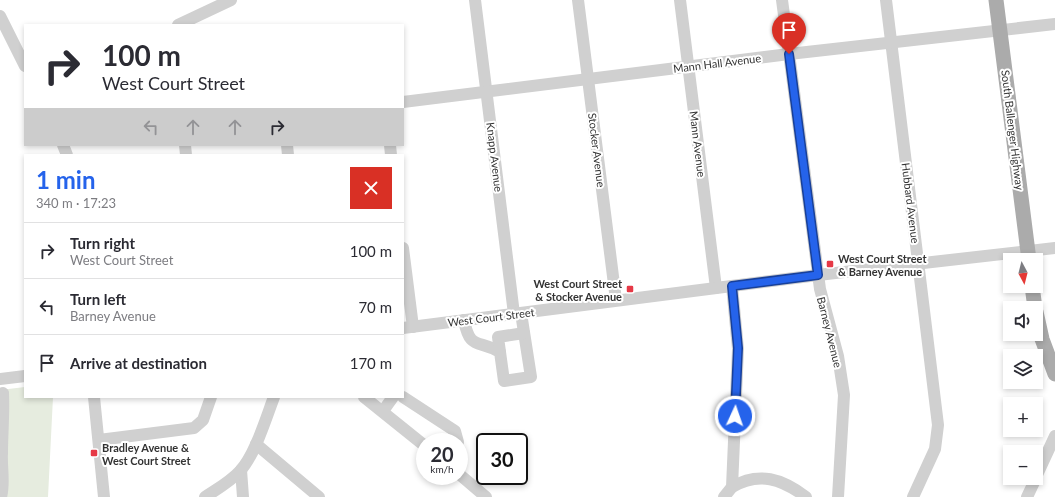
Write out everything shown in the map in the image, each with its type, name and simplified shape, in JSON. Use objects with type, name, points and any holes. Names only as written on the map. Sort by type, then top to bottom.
[{"type":"main road","name":"South Ballenger Highway","points":[[996,0],[1029,253]]},
{"type":"main road","points":[[1042,341],[1055,374]]},
{"type":"street","name":"Knapp Avenue","points":[[475,0],[518,313],[524,332],[531,377],[504,381],[500,352]]},
{"type":"street","name":"Stocker Avenue","points":[[578,0],[616,300]]},
{"type":"street","name":"Mann Avenue","points":[[680,0],[716,288]]},
{"type":"street","name":"Barney Avenue","points":[[782,0],[820,289],[838,356],[844,395],[838,497]]},
{"type":"street","name":"Hubbard Avenue","points":[[886,0],[938,425],[934,449],[913,497]]},
{"type":"street","points":[[180,24],[228,1]]},
{"type":"street","points":[[0,16],[24,64]]},
{"type":"street","name":"Mann Hall Avenue","points":[[404,102],[789,54],[1055,24]]},
{"type":"street","name":"West Court Street","points":[[1039,253],[1055,248]]},
{"type":"street","name":"West Court Street","points":[[408,327],[818,275],[919,264],[1003,258]]},
{"type":"street","points":[[404,264],[408,327]]},
{"type":"street","points":[[732,286],[738,348],[732,487]]},
{"type":"street","points":[[464,320],[468,337],[473,342],[500,352],[498,337],[524,332]]},
{"type":"street","points":[[0,379],[24,376]]},
{"type":"street","points":[[0,394],[4,393],[2,455],[4,486],[1,497]]},
{"type":"street","points":[[404,397],[455,431],[456,433]]},
{"type":"street","points":[[94,398],[104,497]]},
{"type":"street","points":[[99,440],[194,428],[203,420],[211,398]]},
{"type":"street","points":[[205,497],[227,483],[241,470],[256,444],[274,398]]},
{"type":"street","points":[[365,398],[416,438]]},
{"type":"street","points":[[374,398],[383,411]]},
{"type":"street","points":[[383,411],[391,398]]},
{"type":"street","points":[[1043,463],[1055,436]]},
{"type":"street","points":[[256,444],[319,497]]},
{"type":"street","points":[[241,470],[243,497]]},
{"type":"street","points":[[724,497],[732,487],[744,480],[759,478],[777,480],[792,486],[806,497]]},
{"type":"street","points":[[468,482],[486,497]]},
{"type":"street","points":[[1030,496],[1034,485]]},
{"type":"shaded area","points":[[24,387],[24,398],[53,398],[48,497],[0,497],[0,390]]},
{"type":"place","name":"West Court Street & Barney Avenue","points":[[830,264]]},
{"type":"place","name":"West Court Street & Stocker Avenue","points":[[630,289]]},
{"type":"place","name":"Bradley Avenue & West Court Street","points":[[94,453]]},
{"type":"route","points":[[735,416],[738,348],[732,286],[818,275],[789,54]]}]
